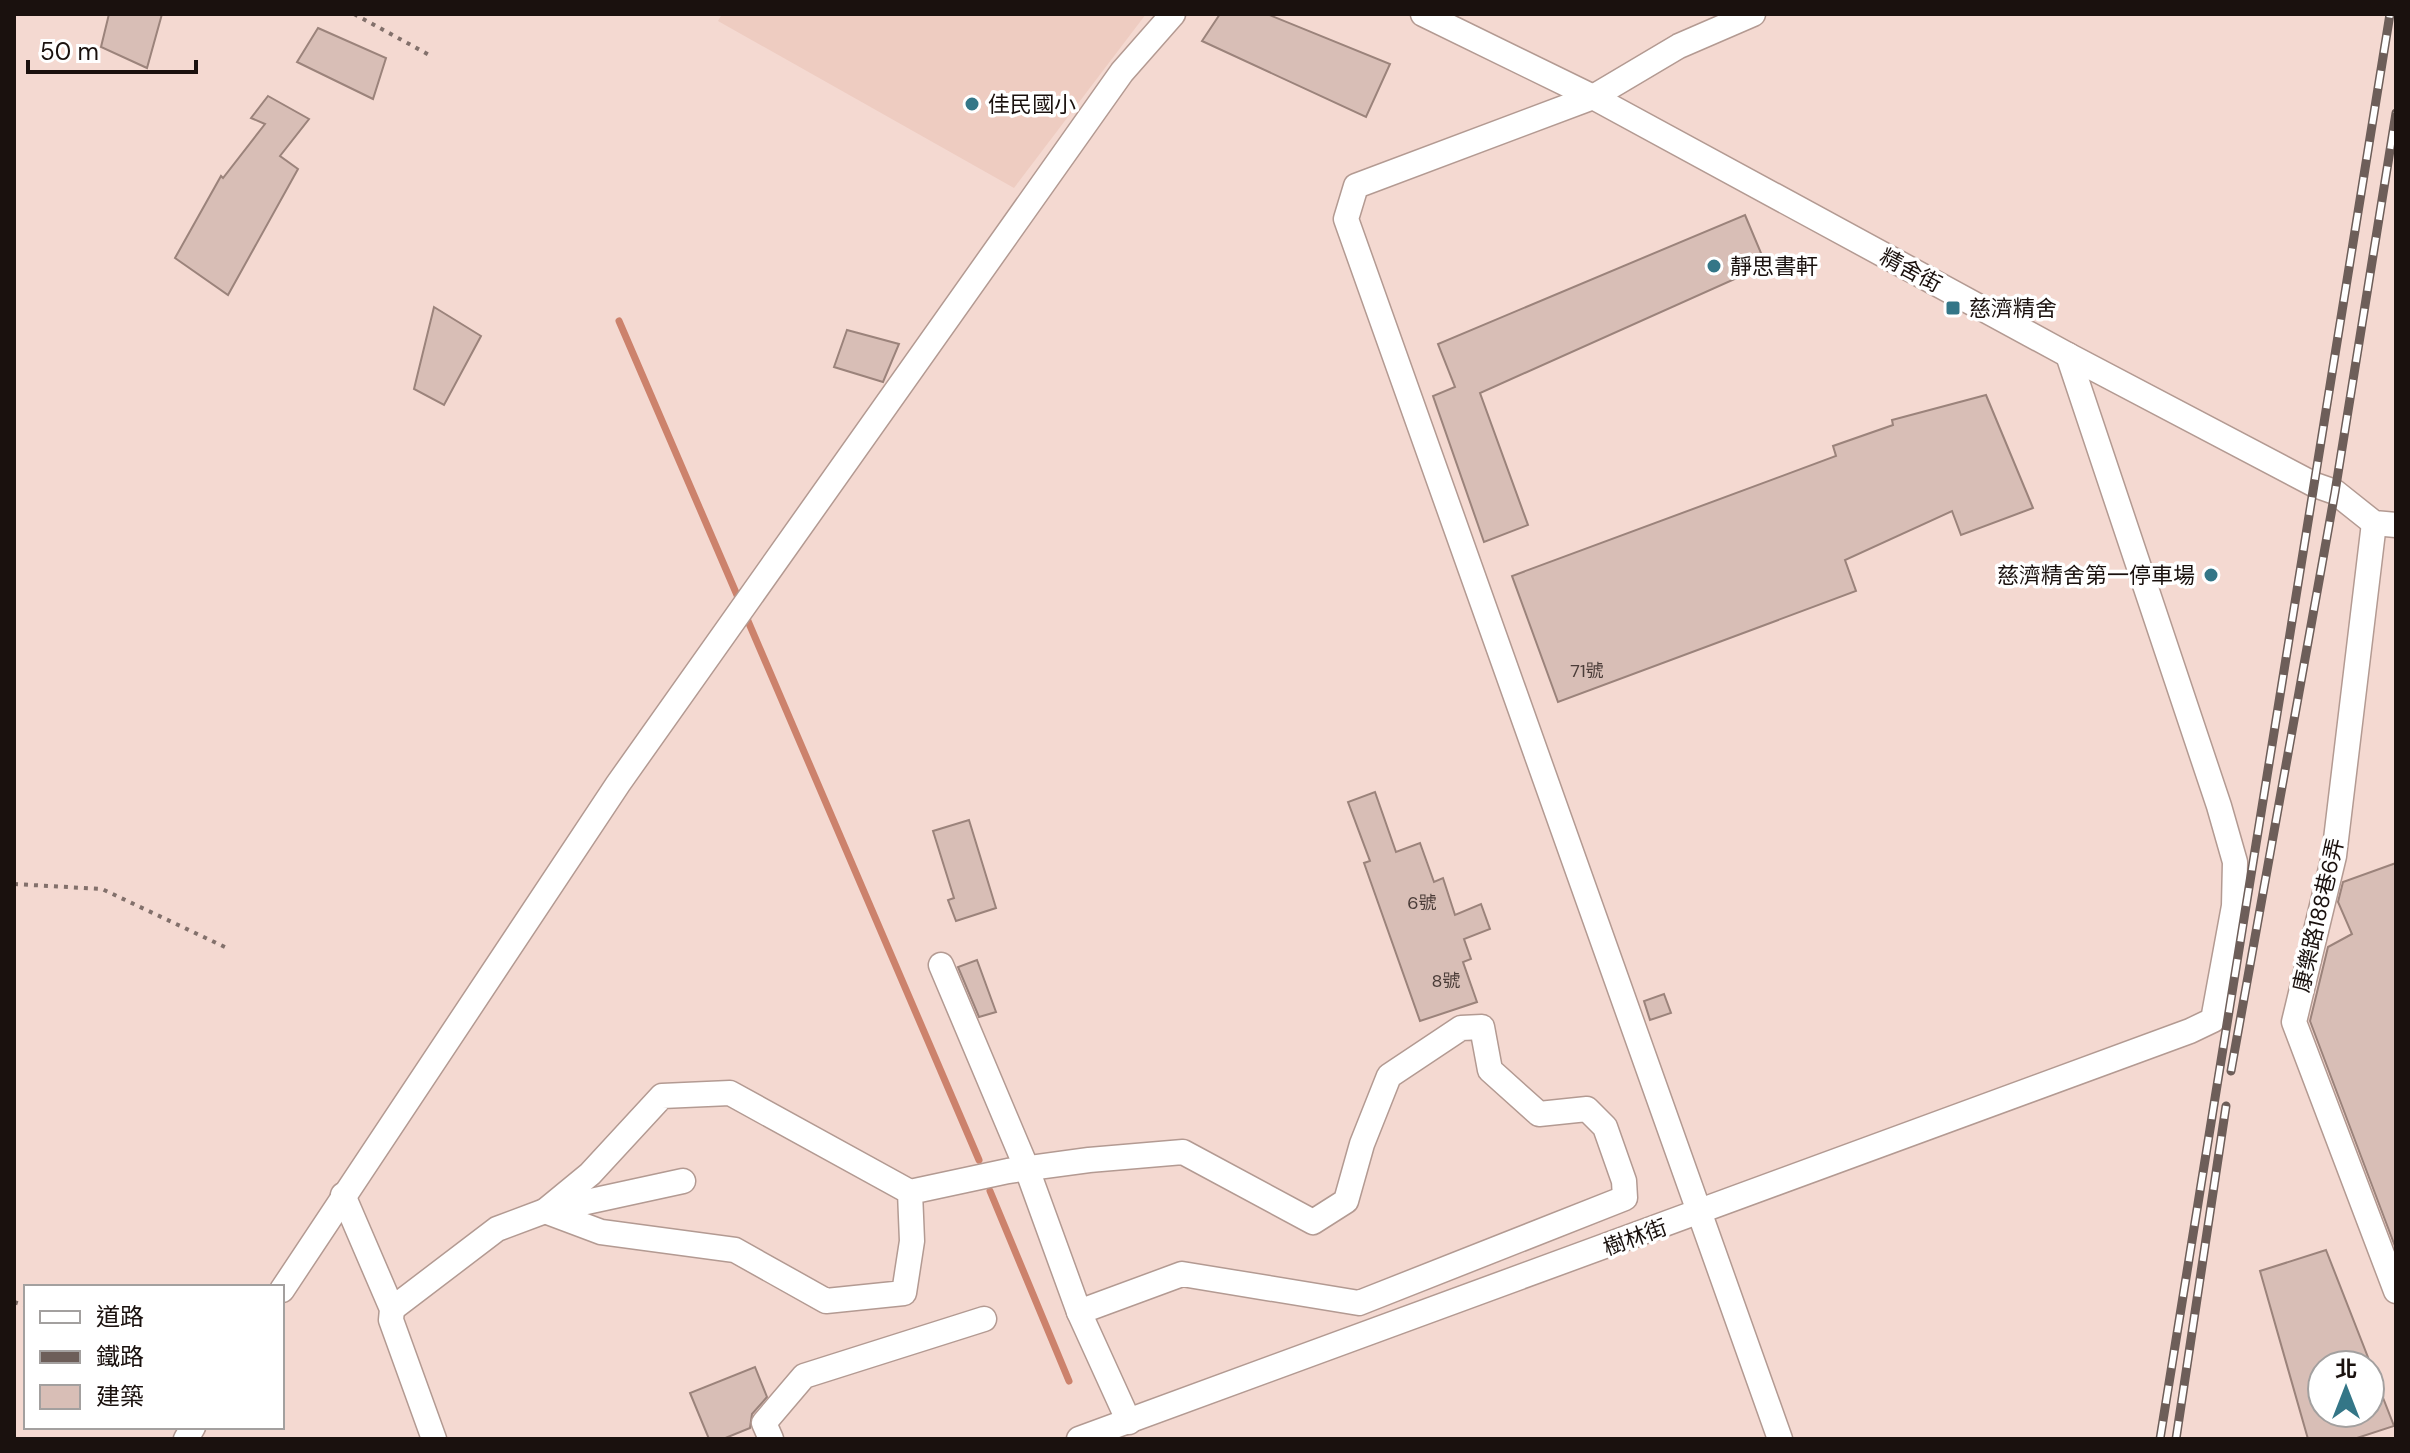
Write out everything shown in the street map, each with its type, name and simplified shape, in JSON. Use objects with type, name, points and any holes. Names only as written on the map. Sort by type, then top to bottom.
[{"type":"street","points":[[284,1287],[650,738],[1122,72],[1173,14]]},
{"type":"street","name":"精舍街","points":[[1423,14],[1593,97],[2068,355],[2315,485],[2335,492],[2385,524]]},
{"type":"street","points":[[1753,14],[1679,46],[1593,97],[1356,186],[1346,219],[1780,1439]]},
{"type":"street","name":"樹林街","points":[[1079,1439],[1699,1213],[2213,1020],[2234,906],[2235,862],[2068,355]]},
{"type":"street","name":"康樂路188巷6弄","points":[[2385,524],[2334,856],[2294,1022],[2396,1291]]},
{"type":"street","points":[[941,965],[1027,1169],[1079,1312],[1129,1422]]},
{"type":"street","points":[[545,1211],[590,1174],[662,1096],[730,1093],[910,1192],[1027,1169],[1183,1152],[1313,1222],[1346,1201],[1362,1144],[1389,1076],[1461,1028],[1482,1027],[1490,1070],[1539,1114],[1587,1109],[1605,1127],[1624,1181],[1625,1198],[1359,1303],[1182,1274],[1079,1312]]},
{"type":"street","points":[[392,1309],[497,1229],[545,1211],[683,1181]]},
{"type":"street","points":[[545,1211],[601,1232],[735,1250],[826,1301],[904,1293],[912,1241],[910,1192]]},
{"type":"street","points":[[343,1195],[392,1309],[391,1320],[434,1439]]},
{"type":"street","points":[[771,1439],[764,1423],[804,1376],[984,1319]]},
{"type":"path","points":[[354,14],[433,57]]},
{"type":"path","points":[[14,884],[102,889],[227,948]]},
{"type":"shaded area","name":"佳民國小","points":[[722,14],[1146,14],[1014,188],[718,21]]},
{"type":"building","points":[[109,14],[162,14],[147,68],[101,47]]},
{"type":"building","points":[[1220,14],[1267,14],[1390,64],[1366,117],[1202,41]]},
{"type":"building","points":[[318,28],[386,58],[373,99],[297,62]]},
{"type":"building","points":[[268,96],[309,119],[280,156],[298,169],[228,295],[175,258],[221,176],[223,178],[265,124],[251,118]]},
{"type":"building","points":[[1745,215],[1766,265],[1480,393],[1528,525],[1484,542],[1433,396],[1455,387],[1438,344]]},
{"type":"building","points":[[434,307],[481,336],[444,405],[414,389]]},
{"type":"building","points":[[847,330],[899,344],[883,382],[834,367]]},
{"type":"building","points":[[1986,395],[2033,508],[1961,535],[1952,511],[1845,560],[1856,591],[1558,702],[1512,576],[1836,456],[1833,446],[1893,425],[1892,420]]},
{"type":"building","points":[[1375,792],[1396,852],[1420,843],[1434,882],[1443,878],[1455,915],[1481,904],[1490,929],[1464,939],[1471,959],[1463,962],[1477,1002],[1420,1021],[1364,863],[1370,861],[1348,802]]},
{"type":"building","points":[[969,820],[996,908],[956,921],[948,900],[954,898],[933,831]]},
{"type":"building","points":[[2396,863],[2396,1249],[2310,1021],[2328,947],[2352,934],[2338,902],[2343,882]]},
{"type":"building","points":[[977,960],[996,1012],[979,1017],[958,967]]},
{"type":"building","points":[[1664,994],[1671,1013],[1650,1020],[1644,1001]]},
{"type":"building","points":[[2326,1250],[2365,1349],[2306,1349],[2306,1429],[2385,1429],[2354,1439],[2308,1439],[2260,1271]]},
{"type":"building","points":[[755,1367],[767,1397],[752,1414],[750,1428],[723,1439],[709,1439],[690,1393]]},
{"type":"building","points":[[2386,1405],[2394,1426],[2386,1429]]},
{"type":"waterway","points":[[619,321],[740,602]]},
{"type":"waterway","points":[[745,614],[979,1160]]},
{"type":"waterway","points":[[990,1191],[1069,1381]]},
{"type":"railway","points":[[2160,1439],[2390,14]]},
{"type":"railway","points":[[2231,1071],[2335,492],[2396,113]]},
{"type":"railway","points":[[2176,1439],[2226,1106]]},
{"type":"place","name":"佳民國小","points":[[972,104]]},
{"type":"place","name":"靜思書軒","points":[[1714,266]]},
{"type":"place","name":"慈濟精舍","points":[[1953,308]]},
{"type":"place","name":"慈濟精舍第一停車場","points":[[2211,575]]}]
